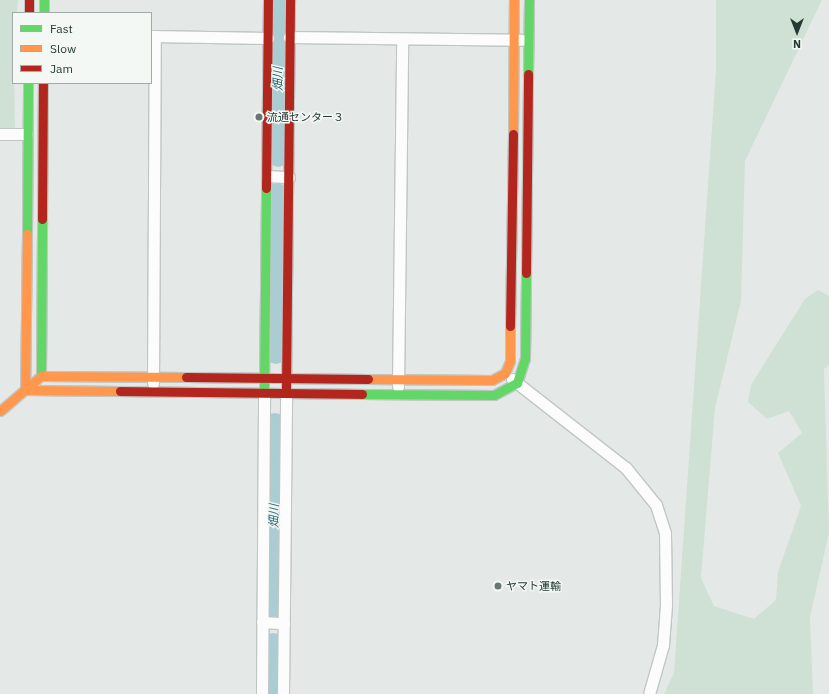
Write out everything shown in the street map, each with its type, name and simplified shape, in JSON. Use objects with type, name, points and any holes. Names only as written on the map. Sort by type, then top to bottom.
[{"type":"street","points":[[29,0],[29,12]]},
{"type":"street","points":[[44,0],[44,12]]},
{"type":"street","points":[[262,694],[268,0]]},
{"type":"street","points":[[283,694],[290,0]]},
{"type":"street","points":[[0,411],[41,376],[492,380],[505,373],[510,361],[514,0]]},
{"type":"street","points":[[25,390],[286,394],[494,395],[517,383],[526,359],[529,0]]},
{"type":"street","points":[[153,392],[153,36],[268,38]]},
{"type":"street","points":[[289,37],[528,40]]},
{"type":"street","points":[[397,394],[402,39]]},
{"type":"street","points":[[25,390],[28,84]]},
{"type":"street","points":[[41,376],[43,84]]},
{"type":"street","points":[[0,134],[27,134]]},
{"type":"street","points":[[267,176],[289,177]]},
{"type":"street","points":[[505,373],[626,468],[656,505],[664,534],[666,612],[663,645],[649,694]]},
{"type":"street","points":[[262,622],[284,623]]},
{"type":"green space","points":[[0,0],[18,0],[17,12],[12,12],[12,84],[14,84],[15,131],[0,130]]},
{"type":"green space","points":[[716,0],[822,0],[745,161],[741,301],[715,408],[701,578],[714,606],[754,619],[776,600],[778,572],[801,506],[778,453],[802,433],[789,411],[767,419],[748,402],[751,385],[774,348],[805,299],[818,290],[829,296],[829,365],[824,369],[829,533],[810,617],[813,694],[664,694],[674,673],[716,70]]},
{"type":"waterway","name":"畑川","points":[[278,157],[279,0]]},
{"type":"waterway","name":"畑川","points":[[276,354],[277,193]]},
{"type":"waterway","name":"畑川","points":[[273,608],[275,423]]},
{"type":"waterway","name":"畑川","points":[[273,643],[273,694]]},
{"type":"traffic: fast","points":[[44,0],[44,12]]},
{"type":"traffic: fast","points":[[528,74],[529,0]]},
{"type":"traffic: fast","points":[[27,234],[28,84]]},
{"type":"traffic: fast","points":[[264,387],[266,188]]},
{"type":"traffic: fast","points":[[41,376],[42,219]]},
{"type":"traffic: fast","points":[[362,394],[494,395],[517,383],[525,359],[526,273]]},
{"type":"traffic: slow","points":[[513,134],[514,0]]},
{"type":"traffic: slow","points":[[27,234],[25,390],[120,391]]},
{"type":"traffic: slow","points":[[368,379],[492,380],[505,373],[510,361],[510,326]]},
{"type":"traffic: slow","points":[[0,411],[41,376],[186,377]]},
{"type":"traffic: jam","points":[[29,0],[29,12]]},
{"type":"traffic: jam","points":[[266,188],[268,0]]},
{"type":"traffic: jam","points":[[286,388],[290,0]]},
{"type":"traffic: jam","points":[[526,273],[528,74]]},
{"type":"traffic: jam","points":[[42,219],[43,84]]},
{"type":"traffic: jam","points":[[510,326],[513,134]]},
{"type":"traffic: jam","points":[[186,377],[368,379]]},
{"type":"traffic: jam","points":[[120,391],[362,394]]},
{"type":"place","name":"流通センター３","points":[[259,117]]},
{"type":"place","name":"ヤマト運輸","points":[[498,586]]}]
